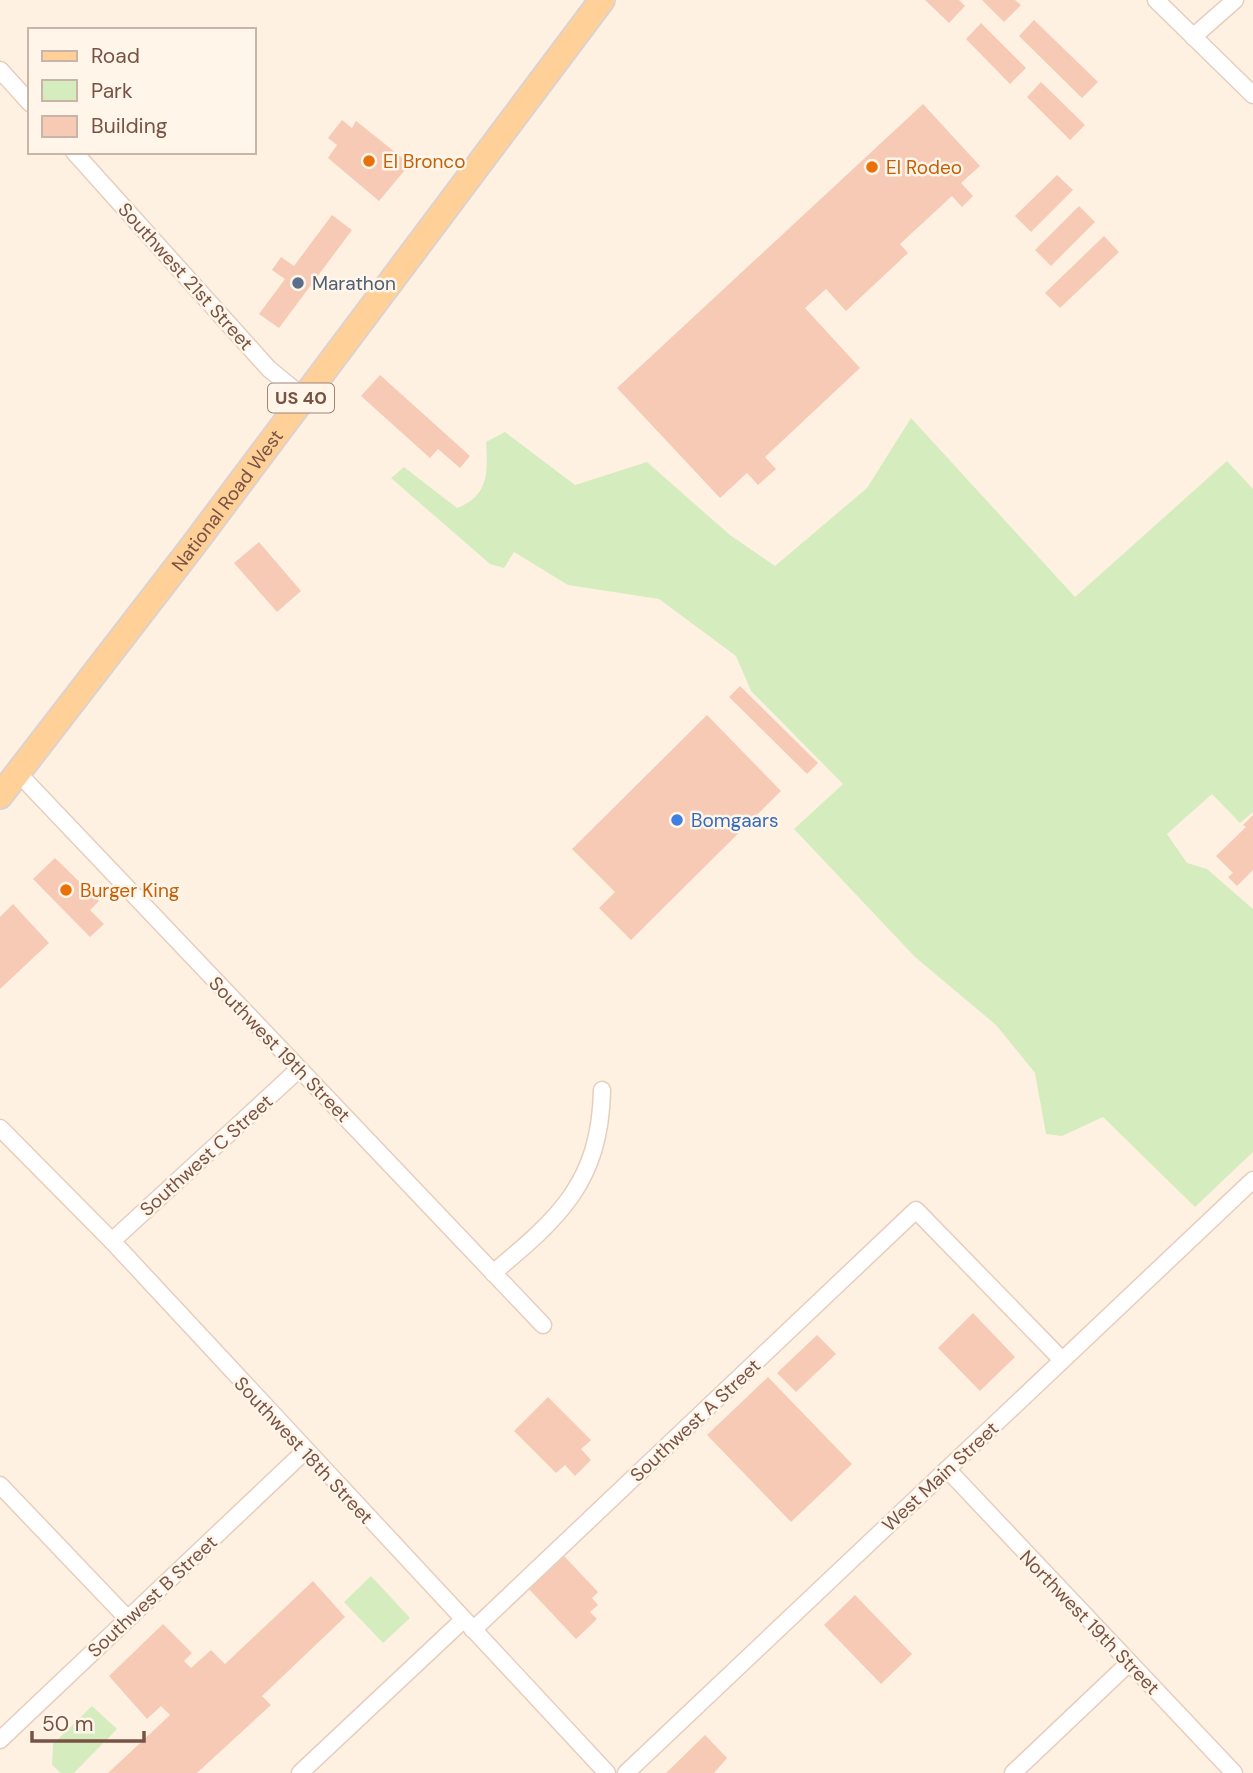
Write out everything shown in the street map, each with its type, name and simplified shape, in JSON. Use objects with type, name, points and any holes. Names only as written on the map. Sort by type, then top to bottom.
[{"type":"main road","name":"National Road West","points":[[0,796],[192,547],[302,396],[602,0]]},
{"type":"street","points":[[1157,0],[1253,95]]},
{"type":"street","points":[[1193,37],[1235,0]]},
{"type":"street","points":[[0,70],[28,101]]},
{"type":"street","name":"Southwest 21st Street","points":[[76,154],[270,369],[302,396]]},
{"type":"street","name":"Southwest 19th Street","points":[[18,772],[543,1325]]},
{"type":"street","name":"Southwest C Street","points":[[112,1241],[299,1069]]},
{"type":"street","points":[[493,1273],[525,1246],[582,1183],[601,1125],[602,1090]]},
{"type":"street","name":"Southwest 18th Street","points":[[0,1128],[112,1241],[607,1773]]},
{"type":"street","name":"West Main Street","points":[[626,1773],[1253,1180]]},
{"type":"street","name":"Southwest A Street","points":[[300,1773],[468,1625],[916,1210],[1062,1360]]},
{"type":"street","name":"Southwest B Street","points":[[0,1740],[305,1451]]},
{"type":"street","name":"Northwest 19th Street","points":[[947,1469],[1234,1773]]},
{"type":"street","points":[[0,1485],[128,1619]]},
{"type":"street","points":[[1013,1773],[1129,1663]]},
{"type":"green space","points":[[911,418],[1075,597],[1227,461],[1253,489],[1253,812],[1240,823],[1212,794],[1167,834],[1187,863],[1207,869],[1253,909],[1253,1152],[1195,1207],[1103,1117],[1062,1136],[1046,1134],[1035,1073],[996,1025],[915,957],[794,829],[843,784],[751,691],[736,656],[659,599],[568,585],[514,552],[504,568],[490,564],[391,478],[404,467],[457,508],[468,503],[481,489],[487,463],[486,442],[505,432],[575,485],[647,462],[730,535],[775,566],[867,488]]},
{"type":"green space","points":[[371,1576],[410,1618],[383,1643],[344,1602]]},
{"type":"green space","points":[[92,1706],[117,1729],[74,1773],[61,1773],[52,1765],[53,1744]]},
{"type":"building","points":[[925,0],[959,0],[965,6],[949,23]]},
{"type":"building","points":[[982,0],[1015,0],[1021,5],[1004,22]]},
{"type":"building","points":[[1034,20],[1098,82],[1082,98],[1019,36]]},
{"type":"building","points":[[981,23],[1026,68],[1010,84],[966,39]]},
{"type":"building","points":[[1041,82],[1085,125],[1070,140],[1027,97]]},
{"type":"building","points":[[923,104],[980,166],[961,183],[973,196],[962,207],[952,196],[900,244],[908,253],[846,311],[826,289],[805,308],[860,368],[765,457],[776,469],[758,485],[747,473],[720,498],[617,388]]},
{"type":"building","name":"El Bronco","points":[[342,120],[352,128],[356,121],[410,164],[379,201],[328,158],[337,145],[328,138]]},
{"type":"building","points":[[1057,175],[1073,190],[1031,232],[1015,216]]},
{"type":"building","points":[[1079,206],[1095,222],[1051,266],[1035,250]]},
{"type":"building","points":[[332,215],[352,230],[279,328],[259,314],[285,279],[272,270],[281,257],[294,266]]},
{"type":"building","points":[[1104,236],[1119,252],[1060,308],[1045,293]]},
{"type":"building","points":[[380,375],[470,456],[460,468],[438,449],[430,458],[361,396]]},
{"type":"building","points":[[259,542],[301,591],[277,612],[234,563]]},
{"type":"building","points":[[740,686],[818,763],[807,774],[729,697]]},
{"type":"building","name":"Bomgaars","points":[[707,715],[781,791],[631,940],[599,908],[615,892],[572,849]]},
{"type":"building","points":[[1253,815],[1253,870],[1237,886],[1228,877],[1233,873],[1216,856],[1246,827],[1243,825]]},
{"type":"building","name":"Burger King","points":[[55,858],[99,901],[90,910],[104,924],[90,937],[33,879]]},
{"type":"building","points":[[13,904],[49,943],[0,989],[0,917]]},
{"type":"building","points":[[973,1313],[1015,1357],[980,1391],[938,1348]]},
{"type":"building","points":[[817,1335],[836,1354],[796,1392],[777,1373]]},
{"type":"building","points":[[768,1377],[852,1464],[791,1522],[707,1435]]},
{"type":"building","points":[[548,1397],[591,1440],[581,1449],[591,1460],[575,1476],[565,1465],[556,1473],[514,1431]]},
{"type":"building","points":[[563,1555],[598,1592],[592,1598],[598,1605],[590,1612],[597,1619],[576,1639],[528,1588]]},
{"type":"building","points":[[313,1581],[345,1617],[262,1696],[271,1705],[197,1773],[108,1773],[170,1715],[161,1706],[147,1719],[109,1676],[163,1624],[192,1653],[184,1661],[191,1668],[211,1650],[225,1664]]},
{"type":"building","points":[[855,1595],[912,1654],[881,1684],[824,1625]]},
{"type":"building","points":[[705,1735],[727,1758],[714,1773],[666,1773]]},
{"type":"place","name":"El Bronco","points":[[369,161]]},
{"type":"place","name":"El Rodeo","points":[[872,167]]},
{"type":"place","name":"Marathon","points":[[298,283]]},
{"type":"place","name":"Bomgaars","points":[[677,820]]},
{"type":"place","name":"Burger King","points":[[66,890]]}]
